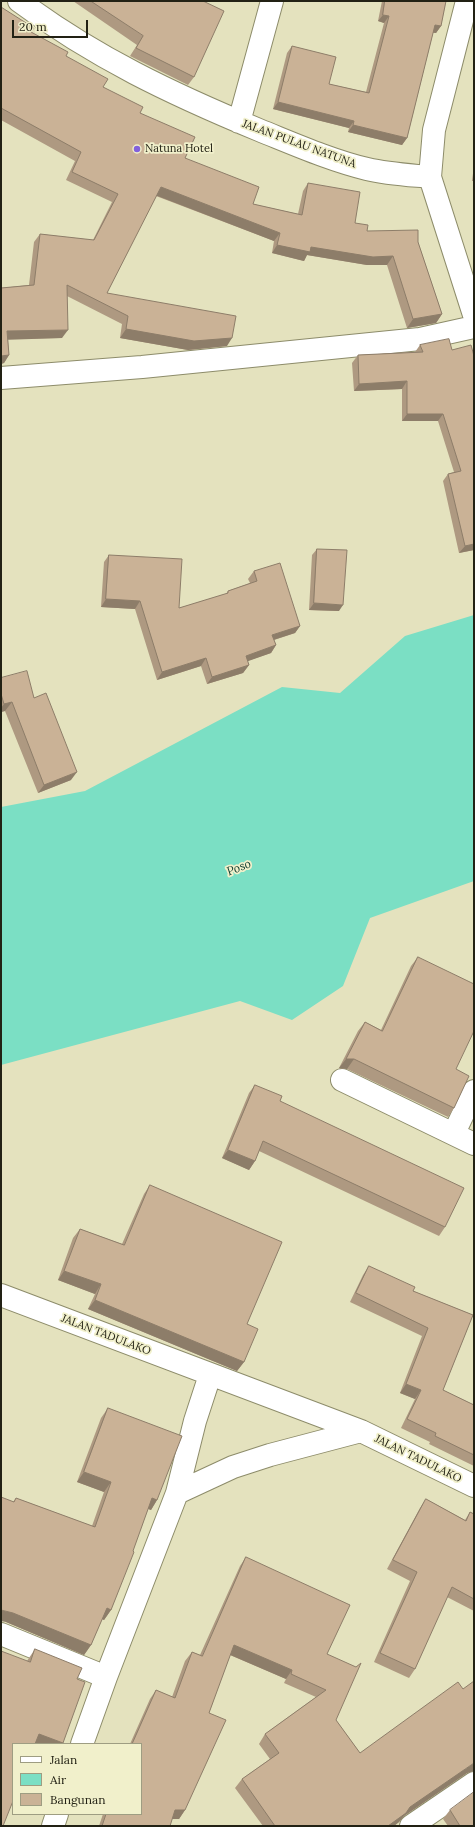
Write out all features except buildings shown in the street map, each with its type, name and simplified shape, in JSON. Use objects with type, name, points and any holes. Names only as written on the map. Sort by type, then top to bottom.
[{"type":"street","name":"JALAN PULAU NATUNA","points":[[19,1],[47,22],[112,63],[176,95],[239,122],[300,146],[366,169],[430,177]]},
{"type":"street","points":[[239,122],[272,1]]},
{"type":"street","points":[[467,1],[434,130],[430,177],[474,315]]},
{"type":"street","points":[[1,378],[142,367],[420,339],[474,327]]},
{"type":"street","points":[[342,1080],[474,1144]]},
{"type":"street","points":[[454,1133],[474,1091]]},
{"type":"street","name":"JALAN TADULAKO","points":[[1,1294],[210,1375],[361,1431],[474,1486]]},
{"type":"street","points":[[82,1743],[106,1677],[177,1493],[195,1422],[210,1375]]},
{"type":"street","points":[[177,1493],[234,1467],[270,1455],[361,1431]]},
{"type":"street","points":[[1,1634],[106,1677]]},
{"type":"street","points":[[411,1826],[474,1783]]},
{"type":"street","points":[[53,1826],[57,1815]]},
{"type":"water","name":"Poso","points":[[474,615],[474,881],[370,918],[343,986],[292,1020],[240,1001],[1,1065],[1,807],[85,791],[282,687],[340,693],[405,636]]},
{"type":"place","name":"Natuna Hotel","points":[[137,149]]}]
